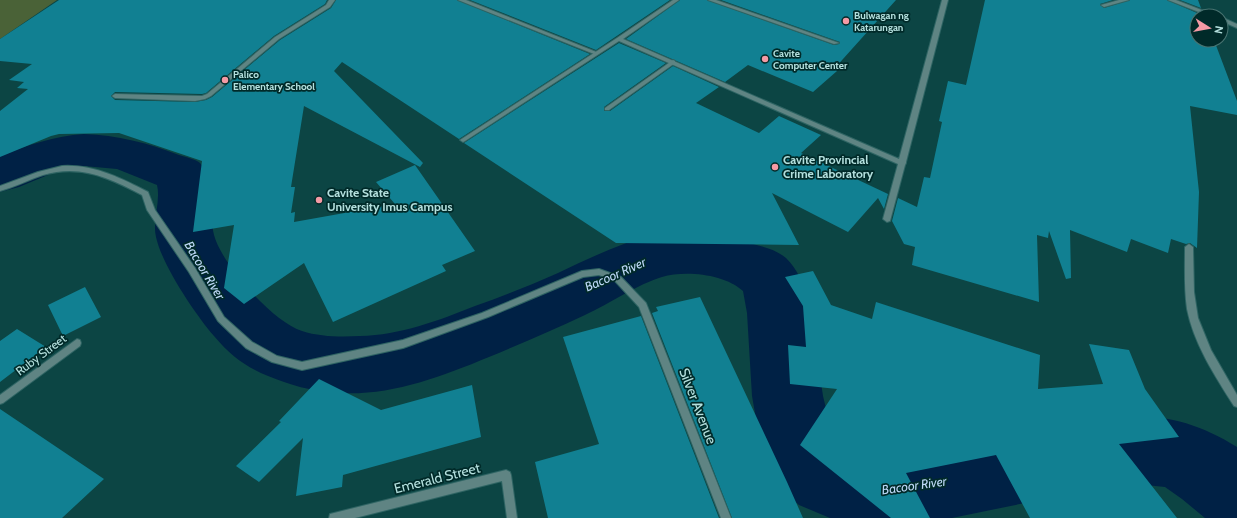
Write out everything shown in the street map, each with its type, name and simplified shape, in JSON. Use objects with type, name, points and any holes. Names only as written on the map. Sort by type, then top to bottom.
[{"type":"street","points":[[115,96],[203,98],[209,95],[277,38],[328,6],[332,0]]},
{"type":"street","points":[[461,0],[596,54]]},
{"type":"street","points":[[463,140],[619,39],[676,0]]},
{"type":"street","points":[[711,0],[836,43]]},
{"type":"street","points":[[887,219],[945,0]]},
{"type":"street","points":[[1104,5],[1126,0]]},
{"type":"street","points":[[1171,0],[1192,8]]},
{"type":"street","points":[[619,39],[902,164]]},
{"type":"street","points":[[607,109],[673,62]]},
{"type":"street","name":"Silver Avenue","points":[[0,189],[30,177],[63,168],[82,168],[118,180],[145,194],[151,210],[192,270],[221,319],[249,345],[275,359],[302,366],[403,344],[484,315],[582,274],[599,272],[618,279],[643,305],[726,518]]},
{"type":"street","points":[[1189,247],[1190,292],[1193,317],[1212,358],[1232,389],[1237,403]]},
{"type":"street","name":"Ruby Street","points":[[0,400],[77,343]]},
{"type":"street","name":"Emerald Street","points":[[334,518],[506,475],[512,518]]},
{"type":"green space","points":[[0,0],[57,0],[0,39]]},
{"type":"building","name":"Cavite State University Imus Campus","points":[[59,0],[327,0],[325,4],[274,36],[206,93],[115,92],[111,96],[115,100],[195,102],[206,100],[212,97],[280,40],[331,8],[336,0],[457,0],[590,54],[459,139],[342,62],[334,71],[423,163],[420,167],[304,106],[291,187],[295,187],[291,213],[295,212],[294,222],[395,204],[376,182],[415,165],[475,251],[442,265],[446,271],[333,322],[304,263],[244,304],[224,288],[234,225],[193,232],[202,161],[119,133],[59,134],[0,157],[0,111],[28,89],[17,88],[24,82],[9,80],[32,64],[0,61],[0,39]]},
{"type":"building","points":[[470,0],[670,0],[596,50]]},
{"type":"building","points":[[680,0],[707,0],[834,45],[839,44],[840,42],[721,0],[896,0],[834,69],[837,71],[813,92],[748,65],[725,82],[626,39]]},
{"type":"building","points":[[985,0],[1113,0],[1100,4],[1104,8],[1130,0],[1167,0],[1189,10],[1189,48],[1217,48],[1237,101],[1237,115],[1190,106],[1199,192],[1197,248],[1190,243],[1186,244],[1171,239],[1168,253],[1131,239],[1127,252],[1070,230],[1071,278],[1066,279],[1049,231],[1048,238],[1037,235],[1039,302],[912,265],[915,247],[904,244],[892,221],[898,198],[917,207],[924,177],[930,178],[942,122],[939,121],[948,81],[966,85]]},
{"type":"building","points":[[1180,0],[1198,0],[1201,8]]},
{"type":"building","points":[[619,43],[666,63],[604,107],[604,111],[610,111],[673,66],[719,87],[696,103],[759,133],[779,116],[821,135],[801,153],[888,194],[884,209],[878,198],[848,232],[772,193],[799,245],[616,243],[464,143]]},
{"type":"building","points":[[813,271],[831,305],[872,319],[876,302],[1040,355],[1038,389],[1103,384],[1089,344],[1129,350],[1145,389],[1179,437],[1119,444],[1177,518],[1030,518],[996,455],[906,473],[930,518],[891,518],[800,445],[837,389],[790,384],[788,345],[806,347],[803,306],[785,277]]},
{"type":"building","points":[[85,287],[101,317],[63,336],[48,305]]},
{"type":"building","points":[[700,297],[803,518],[732,518],[652,313],[658,311],[656,307]]},
{"type":"building","points":[[641,316],[719,518],[548,518],[535,462],[599,444],[563,337]]},
{"type":"building","points":[[17,329],[46,347],[0,382],[0,341]]},
{"type":"building","points":[[319,379],[381,410],[472,385],[481,437],[343,475],[342,487],[296,496],[303,438],[259,482],[236,466],[281,422],[279,421]]},
{"type":"building","points":[[0,409],[104,479],[62,518],[0,518]]},
{"type":"waterway","name":"Bacoor River","points":[[0,175],[51,155],[67,151],[84,150],[100,150],[134,157],[181,175],[186,192],[184,224],[185,236],[193,256],[210,285],[232,313],[255,336],[267,345],[301,360],[340,365],[359,365],[398,360],[415,356],[430,352],[538,309],[641,261],[674,253],[713,255],[754,268],[764,274],[771,283],[776,295],[778,307],[785,375],[791,417],[796,436],[802,453],[810,466],[826,479],[856,488],[876,490],[897,489],[945,482],[1093,454],[1136,449],[1165,452],[1187,459],[1210,473],[1237,495]]},
{"type":"place","name":"Bulwagan ng Katarungan","points":[[846,21]]},
{"type":"place","name":"Cavite Computer Center","points":[[765,59]]},
{"type":"place","name":"Palico Elementary School","points":[[225,80]]},
{"type":"place","name":"Cavite Provincial Crime Laboratory","points":[[775,167]]},
{"type":"place","name":"Cavite State University Imus Campus","points":[[319,200]]}]
